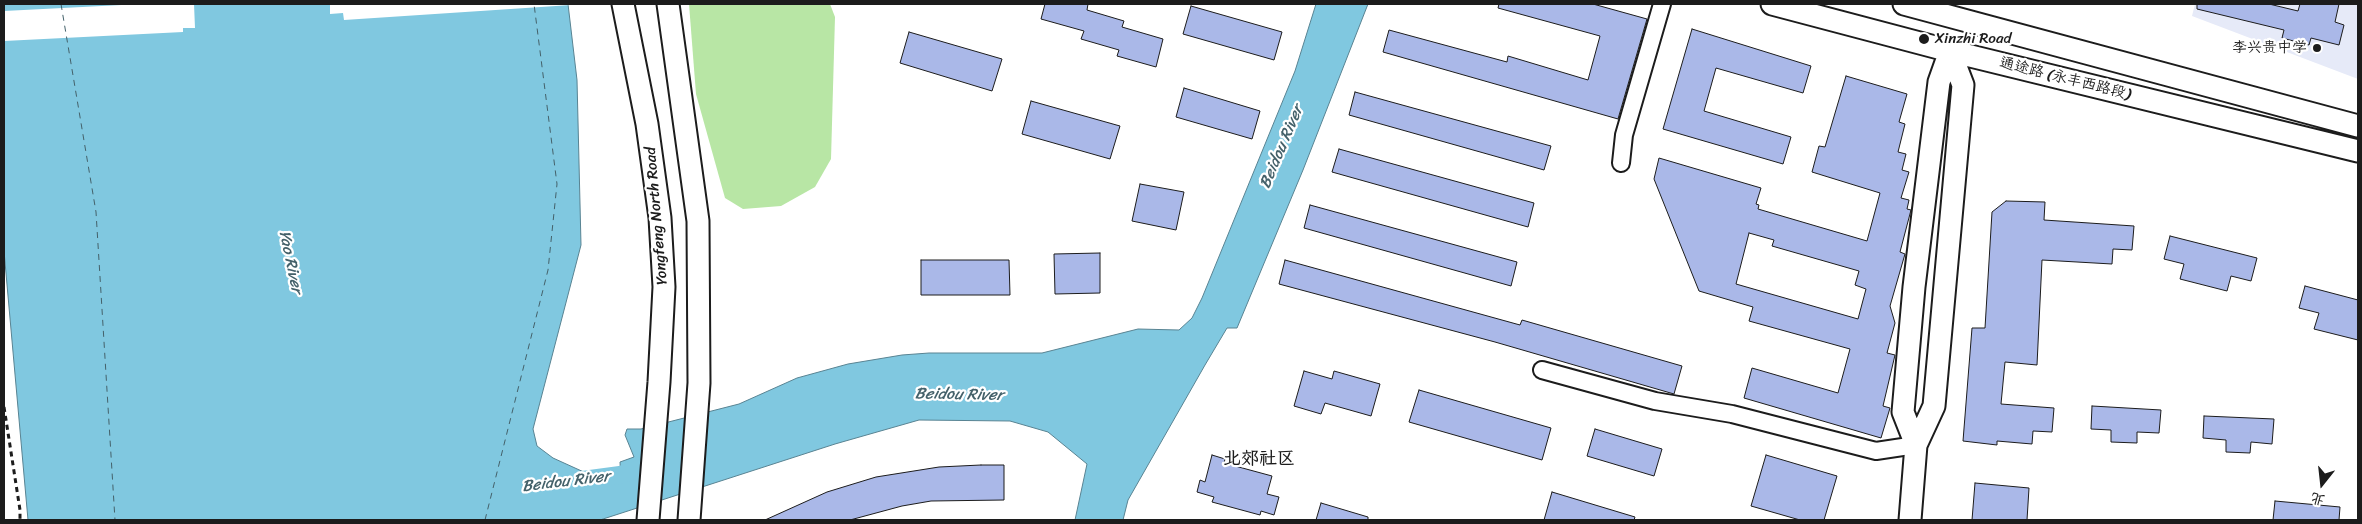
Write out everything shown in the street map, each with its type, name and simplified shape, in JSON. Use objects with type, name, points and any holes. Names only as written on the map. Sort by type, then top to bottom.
[{"type":"main road","name":"Yongfeng North Road","points":[[623,4],[648,124],[660,218],[664,287],[659,382],[648,520]]},
{"type":"main road","points":[[668,4],[698,221],[699,383],[689,520]]},
{"type":"main road","name":"通途路 (永丰西路段)","points":[[1772,4],[1950,51],[2358,151]]},
{"type":"main road","name":"通途路 (永丰西路段)","points":[[1904,4],[1957,10],[2358,126]]},
{"type":"main road","points":[[1916,445],[1903,412],[1914,287],[1940,82],[1950,51]]},
{"type":"main road","points":[[1910,520],[1916,445],[1934,406],[1963,85],[1950,51]]},
{"type":"lane","points":[[1622,163],[1624,135],[1662,4]]},
{"type":"lane","points":[[1542,370],[1655,401],[1732,414],[1876,451],[1916,445]]},
{"type":"path","points":[[4,407],[20,520]]},
{"type":"shaded area","name":"李兴贵中学","points":[[2195,4],[2358,4],[2358,79],[2192,16]]},
{"type":"green space","points":[[689,4],[830,4],[835,17],[831,159],[815,187],[781,206],[743,209],[725,198],[696,94]]},
{"type":"water","name":"Yao River","points":[[4,4],[568,4],[577,80],[581,245],[533,429],[537,446],[553,458],[608,483],[621,482],[620,462],[634,457],[625,435],[627,429],[641,429],[739,404],[797,378],[848,364],[902,355],[929,353],[1042,353],[1138,329],[1179,330],[1192,318],[1202,298],[1295,71],[1316,4],[1368,4],[1303,170],[1237,328],[1227,328],[1205,365],[1128,500],[1123,520],[1075,520],[1087,464],[1048,432],[1010,421],[919,420],[835,444],[600,520],[28,520],[4,251]]},
{"type":"pier","points":[[141,4],[194,4],[195,28],[183,28],[183,32],[4,41],[4,11]]},
{"type":"pier","points":[[330,4],[571,5],[344,20],[343,13],[330,14]]},
{"type":"building","points":[[1045,4],[1088,4],[1087,10],[1124,21],[1122,27],[1163,39],[1156,67],[1117,56],[1119,50],[1081,39],[1084,31],[1041,19]]},
{"type":"building","points":[[1499,4],[1593,4],[1647,19],[1618,119],[1383,52],[1389,30],[1507,62],[1508,56],[1588,80],[1600,36],[1498,8]]},
{"type":"building","points":[[2197,4],[2269,4],[2298,11],[2300,4],[2339,4],[2335,22],[2344,25],[2339,45],[2311,38],[2309,45],[2282,38],[2284,30],[2197,9]]},
{"type":"building","points":[[1191,6],[1282,32],[1274,60],[1183,34]]},
{"type":"building","points":[[1692,29],[1811,66],[1803,93],[1716,68],[1704,111],[1791,137],[1783,164],[1663,129]]},
{"type":"building","points":[[909,32],[1002,59],[992,91],[900,63]]},
{"type":"building","points":[[1846,76],[1907,94],[1899,122],[1905,124],[1898,152],[1906,154],[1902,170],[1909,172],[1901,198],[1909,200],[1907,209],[1911,210],[1900,252],[1905,254],[1890,306],[1895,323],[1887,353],[1895,355],[1883,406],[1890,408],[1881,438],[1744,398],[1752,368],[1838,393],[1850,349],[1749,321],[1753,307],[1699,291],[1654,179],[1659,158],[1761,188],[1756,204],[1759,205],[1758,209],[1867,241],[1880,193],[1812,172],[1819,146],[1825,147]],"holes":[[[1749,233],[1774,240],[1772,246],[1859,271],[1855,285],[1866,289],[1858,319],[1736,284]]]},
{"type":"building","points":[[1184,88],[1260,111],[1252,139],[1176,117]]},
{"type":"building","points":[[1355,92],[1551,146],[1544,170],[1349,115]]},
{"type":"building","points":[[1031,101],[1120,126],[1110,159],[1022,134]]},
{"type":"building","points":[[1339,149],[1534,203],[1528,227],[1332,172]]},
{"type":"building","points":[[1140,184],[1184,192],[1176,230],[1132,221]]},
{"type":"building","points":[[2006,201],[2045,202],[2044,220],[2134,226],[2132,250],[2113,249],[2112,264],[2042,260],[2037,365],[2005,362],[2001,404],[2054,408],[2052,432],[2033,431],[2032,444],[1997,441],[1997,445],[1963,441],[1972,328],[1985,328],[1992,212]]},
{"type":"building","points":[[1310,205],[1517,262],[1511,286],[1304,228]]},
{"type":"building","points":[[2170,236],[2257,258],[2251,281],[2231,276],[2227,291],[2180,279],[2184,264],[2164,259]]},
{"type":"building","points":[[1100,253],[1100,293],[1055,294],[1054,254]]},
{"type":"building","points":[[921,260],[1009,260],[1010,295],[921,295]]},
{"type":"building","points":[[1285,260],[1520,325],[1522,320],[1682,366],[1674,394],[1495,342],[1279,284]]},
{"type":"building","points":[[2305,286],[2358,300],[2358,340],[2314,329],[2319,313],[2299,308]]},
{"type":"building","points":[[1304,371],[1332,379],[1334,371],[1380,384],[1371,416],[1325,403],[1321,414],[1294,406]]},
{"type":"building","points":[[1419,390],[1551,428],[1542,460],[1409,422]]},
{"type":"building","points":[[2092,406],[2161,410],[2159,433],[2137,432],[2137,443],[2111,442],[2111,430],[2091,429]]},
{"type":"building","points":[[2204,416],[2274,419],[2272,444],[2251,442],[2250,453],[2226,452],[2226,440],[2203,438]]},
{"type":"building","points":[[1595,429],[1662,449],[1654,476],[1587,456]]},
{"type":"building","points":[[1212,455],[1225,459],[1224,463],[1272,476],[1267,494],[1279,497],[1274,515],[1261,511],[1260,515],[1212,502],[1214,497],[1197,492],[1200,480],[1205,482]]},
{"type":"building","points":[[1766,455],[1837,476],[1824,520],[1800,520],[1751,506]]},
{"type":"building","points":[[1004,465],[1004,500],[931,501],[902,506],[850,520],[765,520],[827,492],[876,477],[939,467]]},
{"type":"building","points":[[1975,483],[2029,488],[2027,520],[1972,520]]},
{"type":"building","points":[[1552,492],[1635,517],[1634,520],[1544,520]]},
{"type":"building","points":[[2275,501],[2340,507],[2339,520],[2273,520]]},
{"type":"building","points":[[1321,503],[1368,517],[1368,520],[1316,520]]},
{"type":"waterway","name":"Beidou River","points":[[575,481],[620,475],[645,467]]},
{"type":"ferry route","points":[[61,4],[96,212],[115,520]]},
{"type":"ferry route","points":[[485,520],[548,270],[557,184],[534,4]]},
{"type":"place","name":"Xinzhi Road","points":[[1924,39]]},
{"type":"place","name":"李兴贵中学","points":[[2317,48]]},
{"type":"district","name":"北郊社区","points":[[1259,459]]}]
